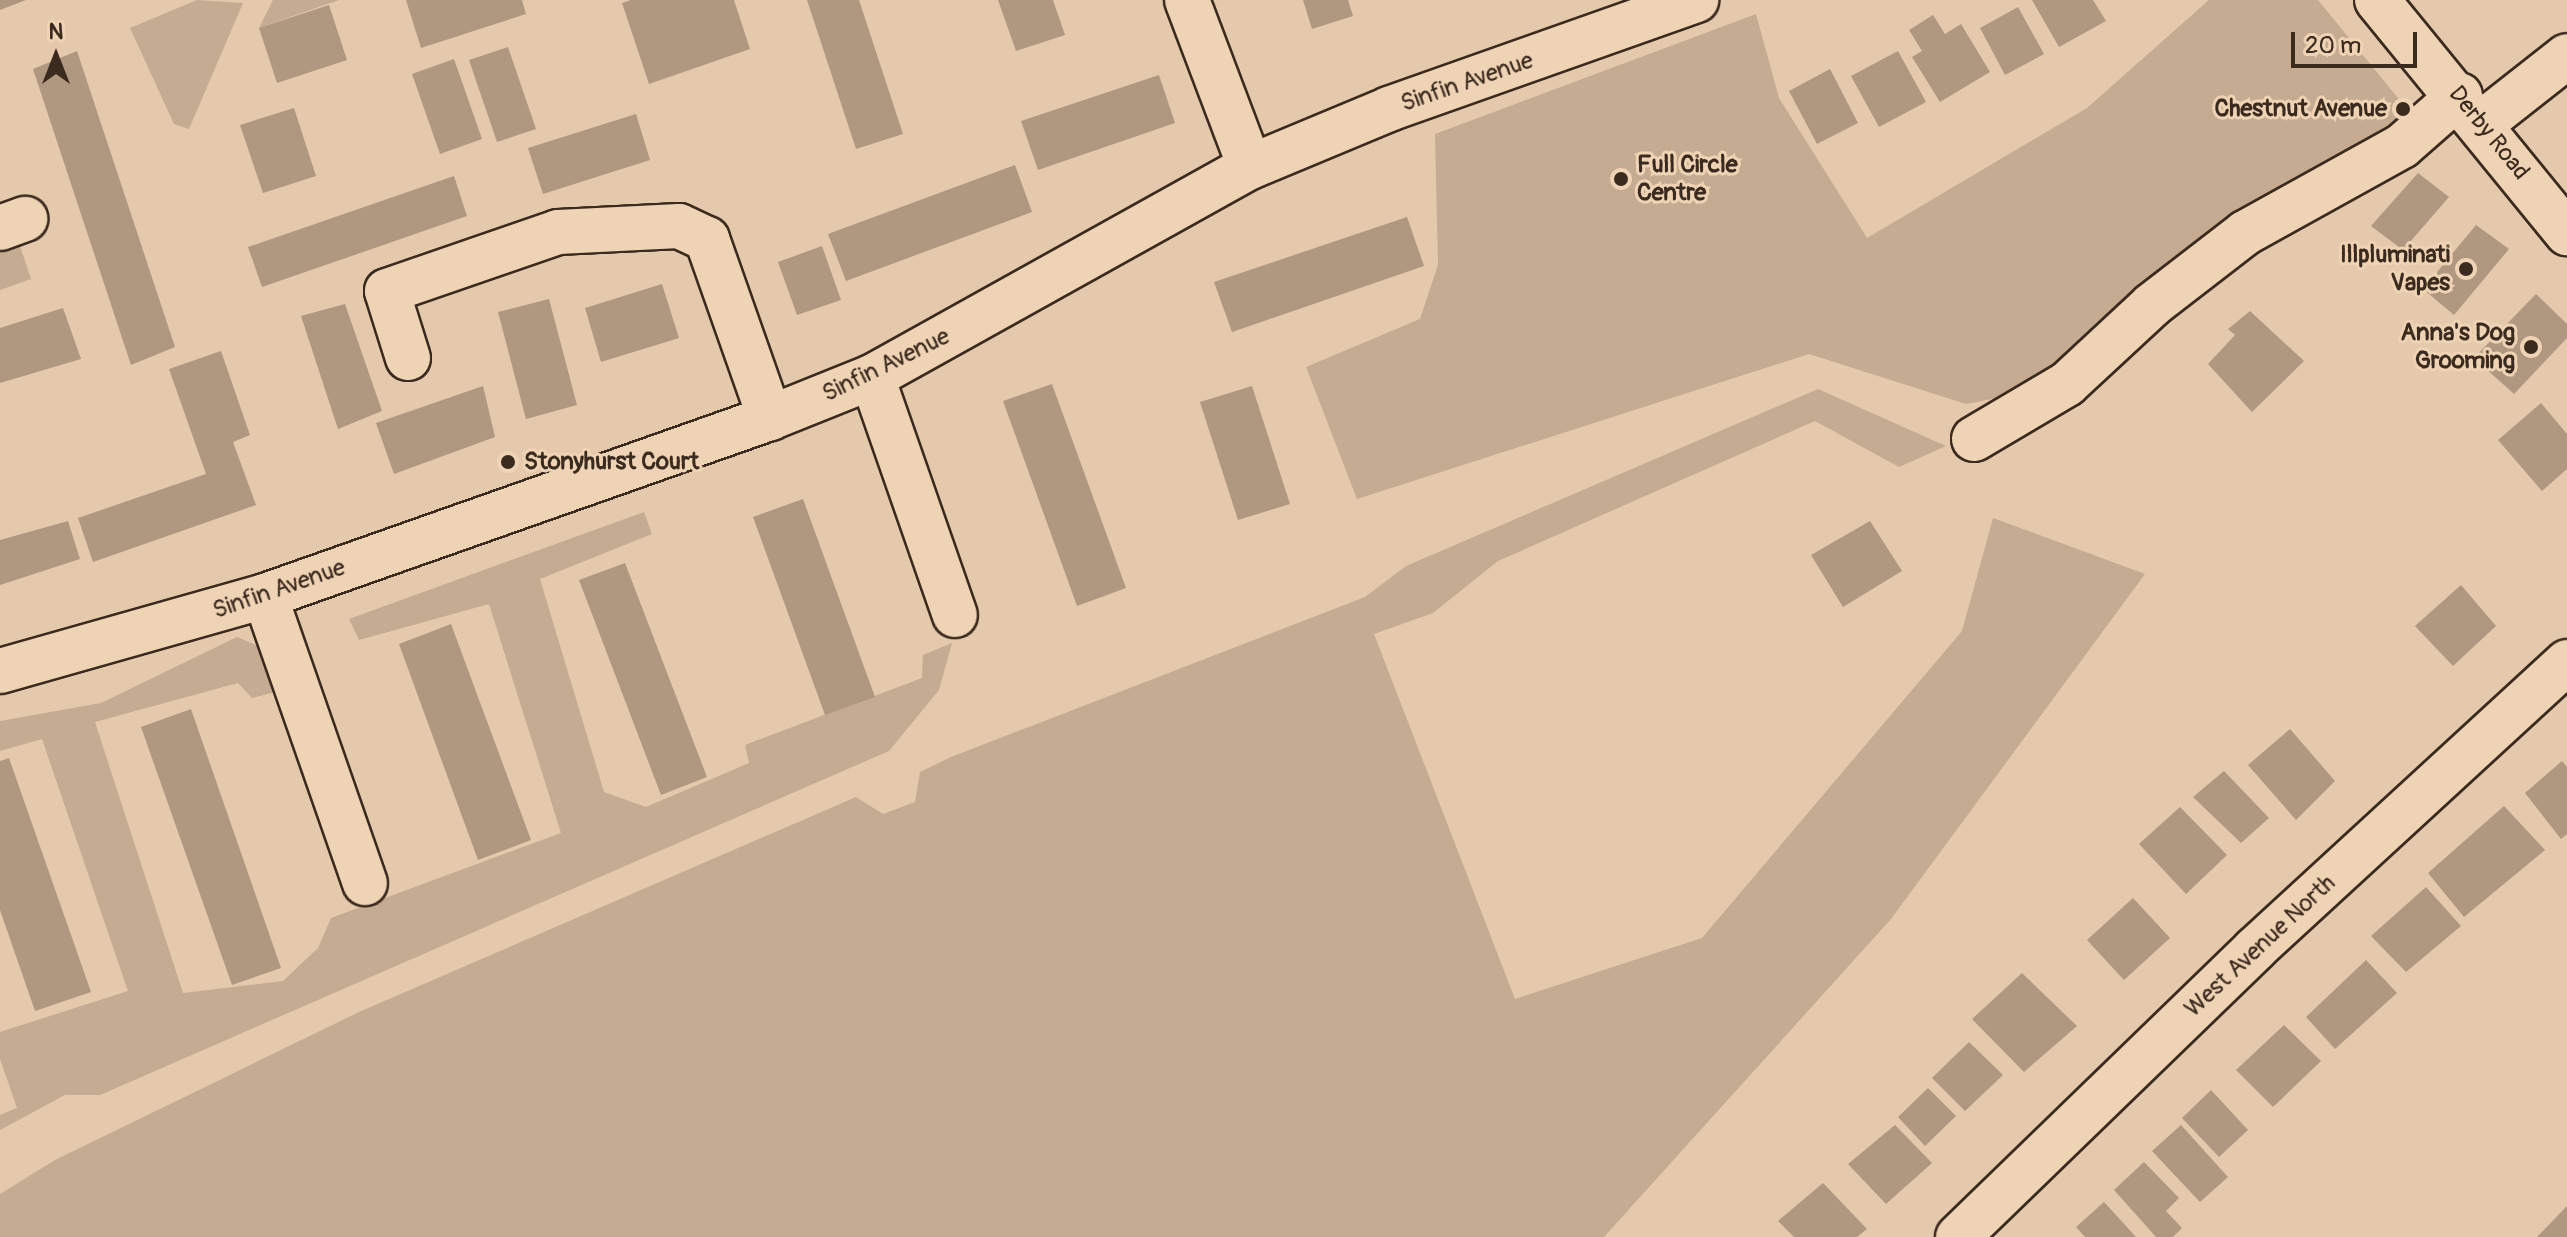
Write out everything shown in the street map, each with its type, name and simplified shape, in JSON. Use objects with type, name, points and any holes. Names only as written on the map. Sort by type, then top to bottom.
[{"type":"street","points":[[1187,0],[1250,167]]},
{"type":"street","name":"Sinfin Avenue","points":[[0,671],[265,596],[770,418],[872,377],[1250,167],[1389,109],[1696,0]]},
{"type":"street","name":"Derby Road","points":[[2377,0],[2471,109],[2567,233]]},
{"type":"street","points":[[1974,439],[2067,384],[2152,305],[2245,233],[2567,56]]},
{"type":"street","points":[[408,358],[387,291],[558,232],[679,226],[707,239],[770,418]]},
{"type":"street","points":[[872,377],[955,615]]},
{"type":"street","points":[[265,596],[365,883]]},
{"type":"street","name":"West Avenue North","points":[[1958,1237],[2255,949],[2567,662]]},
{"type":"shaded area","points":[[197,0],[243,3],[189,129],[174,124],[130,28]]},
{"type":"shaded area","points":[[273,0],[339,0],[259,28]]},
{"type":"shaded area","points":[[2209,0],[2318,0],[2415,119],[2238,218],[2018,394],[1966,404],[1809,354],[1357,499],[1306,367],[1420,319],[1438,265],[1435,134],[1756,14],[1779,98],[1867,238],[2087,108]]},
{"type":"shaded area","points":[[16,234],[31,279],[0,290],[0,240]]},
{"type":"shaded area","points":[[1818,389],[1946,446],[1899,467],[1815,421],[1498,561],[1433,613],[1374,634],[1515,999],[1702,938],[1962,631],[1993,518],[2145,574],[1891,919],[1604,1237],[0,1237],[0,1194],[55,1160],[359,1012],[856,797],[883,814],[915,802],[920,772],[951,757],[1365,597],[1406,566]]},
{"type":"shaded area","points":[[644,512],[652,534],[540,579],[604,792],[646,807],[749,763],[745,745],[922,678],[923,655],[952,643],[939,690],[889,751],[100,1095],[65,1095],[0,1130],[0,1115],[17,1108],[0,1059],[0,1032],[128,991],[42,739],[0,751],[0,721],[101,703],[237,637],[261,647],[279,691],[252,698],[238,683],[95,722],[183,993],[283,981],[318,948],[331,918],[561,833],[489,604],[359,640],[349,619]]},
{"type":"building","points":[[0,0],[26,0],[0,10]]},
{"type":"building","points":[[406,0],[522,0],[526,14],[421,48]]},
{"type":"building","points":[[631,0],[734,0],[750,49],[649,84],[622,3]]},
{"type":"building","points":[[807,0],[859,0],[903,134],[856,149]]},
{"type":"building","points":[[998,0],[1053,0],[1065,35],[1016,51]]},
{"type":"building","points":[[1303,0],[1348,0],[1353,16],[1312,29]]},
{"type":"building","points":[[2032,0],[2093,0],[2106,21],[2059,47]]},
{"type":"building","points":[[329,5],[347,60],[277,83],[259,28]]},
{"type":"building","points":[[2018,7],[2044,54],[2005,75],[1980,28]]},
{"type":"building","points":[[1933,15],[1945,34],[1961,24],[1990,72],[1940,102],[1912,57],[1922,51],[1909,30]]},
{"type":"building","points":[[508,47],[536,129],[497,142],[469,60]]},
{"type":"building","points":[[77,51],[175,347],[131,365],[33,69]]},
{"type":"building","points":[[1898,51],[1926,102],[1879,127],[1851,76]]},
{"type":"building","points":[[454,59],[482,139],[440,154],[412,74]]},
{"type":"building","points":[[1830,69],[1858,123],[1817,144],[1789,91]]},
{"type":"building","points":[[1159,75],[1175,123],[1038,170],[1021,121]]},
{"type":"building","points":[[294,108],[316,176],[263,193],[240,125]]},
{"type":"building","points":[[636,114],[650,160],[543,194],[528,148]]},
{"type":"building","points":[[1015,165],[1032,212],[846,281],[828,234]]},
{"type":"building","points":[[2418,173],[2449,197],[2403,250],[2371,226]]},
{"type":"building","points":[[454,176],[467,216],[262,287],[248,247]]},
{"type":"building","points":[[1407,217],[1424,266],[1232,332],[1214,282]]},
{"type":"building","name":"Illpluminati Vapes","points":[[2476,225],[2509,249],[2454,315],[2423,289]]},
{"type":"building","points":[[822,246],[841,300],[797,315],[778,262]]},
{"type":"building","points":[[662,284],[679,338],[601,362],[585,308]]},
{"type":"building","points":[[2536,294],[2567,324],[2567,338],[2514,394],[2474,358]]},
{"type":"building","points":[[549,299],[577,405],[526,419],[498,312]]},
{"type":"building","points":[[345,304],[382,411],[338,429],[301,316]]},
{"type":"building","points":[[63,308],[81,359],[0,383],[0,328]]},
{"type":"building","points":[[2250,311],[2304,361],[2252,412],[2208,364],[2235,335],[2228,329]]},
{"type":"building","points":[[221,351],[250,435],[233,442],[256,505],[93,562],[78,518],[206,474],[169,369]]},
{"type":"building","points":[[1052,384],[1126,588],[1077,606],[1003,401]]},
{"type":"building","points":[[483,386],[495,437],[394,474],[376,423]]},
{"type":"building","points":[[1252,386],[1290,504],[1238,520],[1200,402]]},
{"type":"building","points":[[2541,403],[2567,434],[2567,469],[2542,491],[2498,440]]},
{"type":"building","points":[[803,499],[875,697],[825,715],[753,517]]},
{"type":"building","points":[[68,521],[80,559],[0,585],[0,540]]},
{"type":"building","points":[[1870,521],[1902,571],[1843,607],[1811,555]]},
{"type":"building","points":[[625,563],[707,777],[661,795],[579,580]]},
{"type":"building","points":[[2461,585],[2496,626],[2453,666],[2415,626]]},
{"type":"building","points":[[451,624],[531,840],[478,860],[399,644]]},
{"type":"building","points":[[191,709],[281,968],[232,985],[141,727]]},
{"type":"building","points":[[2290,729],[2335,781],[2296,820],[2248,765]]},
{"type":"building","points":[[9,758],[91,992],[35,1011],[0,910],[0,761]]},
{"type":"building","points":[[2562,761],[2567,767],[2567,834],[2561,839],[2525,793]]},
{"type":"building","points":[[2224,771],[2269,818],[2241,843],[2193,797]]},
{"type":"building","points":[[2504,806],[2545,850],[2464,917],[2428,873]]},
{"type":"building","points":[[2180,807],[2227,855],[2186,894],[2139,844]]},
{"type":"building","points":[[2426,887],[2461,926],[2406,972],[2371,936]]},
{"type":"building","points":[[2133,898],[2170,938],[2124,980],[2087,940]]},
{"type":"building","points":[[2366,960],[2397,993],[2335,1049],[2306,1017]]},
{"type":"building","points":[[2022,973],[2077,1026],[2024,1072],[1972,1019]]},
{"type":"building","points":[[2284,1025],[2321,1061],[2273,1107],[2236,1070]]},
{"type":"building","points":[[1969,1042],[2003,1075],[1965,1111],[1932,1078]]},
{"type":"building","points":[[1928,1088],[1956,1116],[1925,1146],[1898,1117]]},
{"type":"building","points":[[2211,1090],[2248,1130],[2219,1157],[2182,1118]]},
{"type":"building","points":[[1895,1125],[1932,1163],[1886,1204],[1848,1164]]},
{"type":"building","points":[[2181,1125],[2228,1177],[2200,1202],[2152,1151]]},
{"type":"building","points":[[2144,1162],[2179,1198],[2166,1211],[2182,1228],[2173,1237],[2156,1237],[2114,1190]]},
{"type":"building","points":[[1823,1183],[1867,1229],[1857,1237],[1794,1237],[1778,1221]]},
{"type":"building","points":[[2104,1202],[2136,1237],[2085,1237],[2076,1227]]},
{"type":"building","points":[[2567,1206],[2567,1237],[2537,1237]]},
{"type":"place","name":"Chestnut Avenue","points":[[2403,109]]},
{"type":"place","name":"Full Circle Centre","points":[[1621,179]]},
{"type":"place","name":"Illpluminati Vapes","points":[[2466,269]]},
{"type":"place","name":"Anna's Dog Grooming","points":[[2531,347]]},
{"type":"place","name":"Stonyhurst Court","points":[[508,462]]}]
